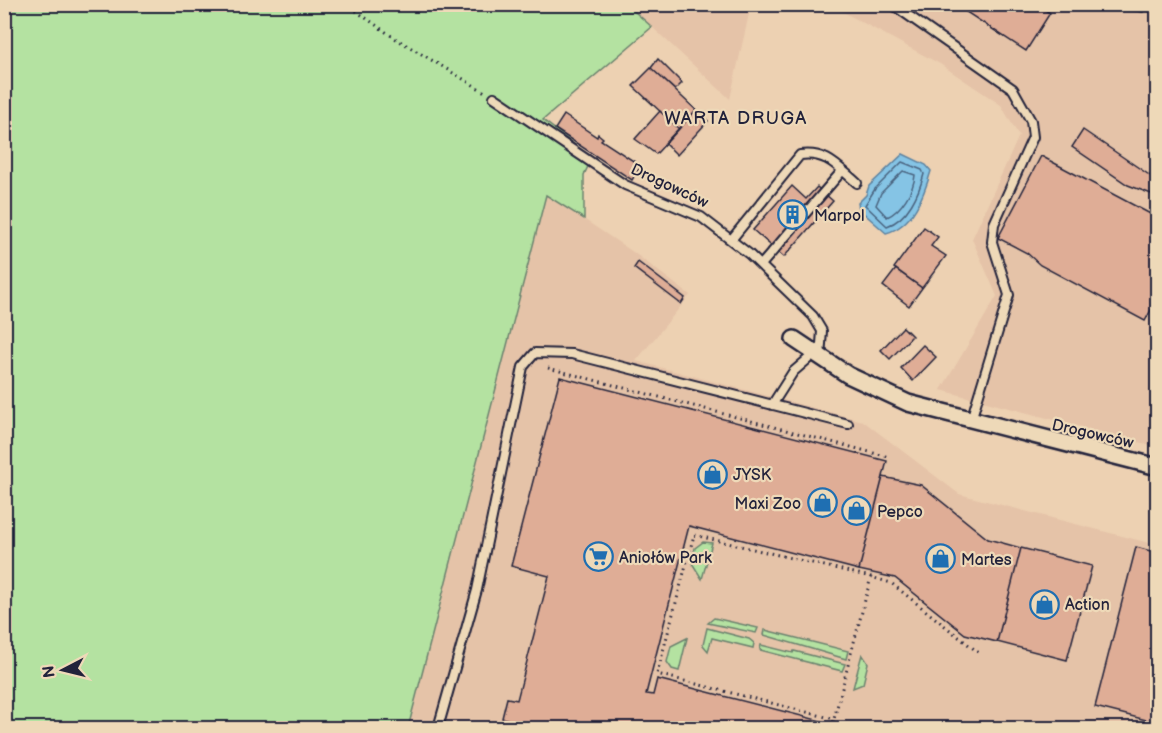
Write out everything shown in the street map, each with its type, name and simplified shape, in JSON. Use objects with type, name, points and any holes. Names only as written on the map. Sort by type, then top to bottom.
[{"type":"street","name":"Drogowców","points":[[794,339],[848,375],[908,404],[1158,467]]},
{"type":"lane","points":[[892,4],[1013,89],[1031,121],[1033,137],[994,224],[992,242],[1009,295],[971,421]]},
{"type":"lane","name":"Drogowców","points":[[494,98],[625,185],[701,217],[731,240],[761,265],[813,316],[822,331],[818,355]]},
{"type":"lane","points":[[731,240],[800,155],[815,153],[857,183]]},
{"type":"lane","points":[[761,265],[842,171]]},
{"type":"lane","points":[[438,729],[477,590],[525,362],[535,353],[572,354],[848,424]]},
{"type":"lane","points":[[772,405],[793,372],[818,355]]},
{"type":"path","points":[[346,4],[393,37],[494,98]]},
{"type":"path","points":[[525,362],[889,457]]},
{"type":"path","points":[[834,719],[657,674],[694,535],[891,583],[979,653]]},
{"type":"path","points":[[832,729],[871,578]]},
{"type":"shaded area","points":[[626,5],[751,5],[730,99],[652,27]]},
{"type":"shaded area","points":[[830,5],[1157,5],[1157,447],[941,390],[997,296],[972,239],[1019,136],[1001,105],[940,64]]},
{"type":"shaded area","points":[[546,194],[633,252],[690,295],[636,361],[863,421],[959,494],[1157,545],[1157,728],[408,728]]},
{"type":"green space","points":[[626,4],[652,27],[543,120],[592,158],[584,175],[584,219],[546,195],[408,728],[5,728],[4,5]]},
{"type":"green space","points":[[703,542],[712,543],[702,579],[692,563],[695,548]]},
{"type":"green space","points":[[714,618],[758,628],[756,633],[708,623]]},
{"type":"green space","points":[[707,628],[749,639],[754,643],[753,648],[712,638],[708,651],[703,645]]},
{"type":"green space","points":[[765,630],[848,651],[846,659],[764,635]]},
{"type":"green space","points":[[687,638],[679,671],[672,669],[667,662],[671,646]]},
{"type":"green space","points":[[761,645],[845,664],[842,671],[760,650]]},
{"type":"green space","points":[[862,654],[868,663],[863,684],[853,688]]},
{"type":"water","points":[[903,154],[926,165],[931,171],[921,199],[910,217],[903,224],[886,233],[859,209],[858,203],[866,195],[869,186]]},
{"type":"building","points":[[954,4],[1036,4],[1050,13],[1026,51]]},
{"type":"building","points":[[1122,4],[1145,4],[1143,12],[1124,9]]},
{"type":"building","points":[[658,59],[682,83],[675,90],[651,68]]},
{"type":"building","points":[[651,68],[696,110],[679,129],[633,86]]},
{"type":"building","points":[[696,110],[708,121],[677,155],[665,143]]},
{"type":"building","points":[[660,111],[679,129],[656,154],[635,139]]},
{"type":"building","points":[[564,115],[597,137],[598,134],[603,138],[601,140],[641,166],[632,180],[555,129]]},
{"type":"building","points":[[1083,130],[1158,181],[1154,195],[1128,185],[1072,147]]},
{"type":"building","points":[[1041,156],[1158,218],[1158,297],[1145,321],[1040,265],[1027,253],[998,238]]},
{"type":"building","name":"Marpol","points":[[792,186],[806,199],[817,187],[833,201],[784,257],[753,230]]},
{"type":"building","points":[[924,227],[938,237],[931,246],[946,256],[922,288],[894,268]]},
{"type":"building","points":[[638,262],[685,298],[681,304],[634,268]]},
{"type":"building","points":[[896,269],[922,288],[909,306],[883,286]]},
{"type":"building","points":[[903,327],[912,336],[890,359],[881,350]]},
{"type":"building","points":[[923,345],[936,357],[913,381],[901,368]]},
{"type":"building","name":"Aniołów Park","points":[[560,377],[887,461],[859,570],[689,526],[646,694],[653,695],[657,679],[821,721],[819,728],[511,728],[513,721],[502,718],[507,698],[517,700],[549,576],[511,566]]},
{"type":"building","name":"Martes","points":[[883,477],[921,485],[988,539],[1021,548],[997,642],[965,634],[895,578],[859,570]]},
{"type":"building","points":[[1136,547],[1158,553],[1158,723],[1095,707]]},
{"type":"building","name":"Action","points":[[1021,548],[1092,566],[1067,660],[997,642]]},
{"type":"place","name":"Marpol","points":[[793,215]]},
{"type":"place","name":"JYSK","points":[[712,474]]},
{"type":"place","name":"Maxi Zoo","points":[[822,503]]},
{"type":"place","name":"Pepco","points":[[856,511]]},
{"type":"place","name":"Aniołów Park","points":[[598,557]]},
{"type":"place","name":"Martes","points":[[940,559]]},
{"type":"place","name":"Action","points":[[1044,604]]},
{"type":"district","name":"WARTA DRUGA","points":[[736,118]]}]
